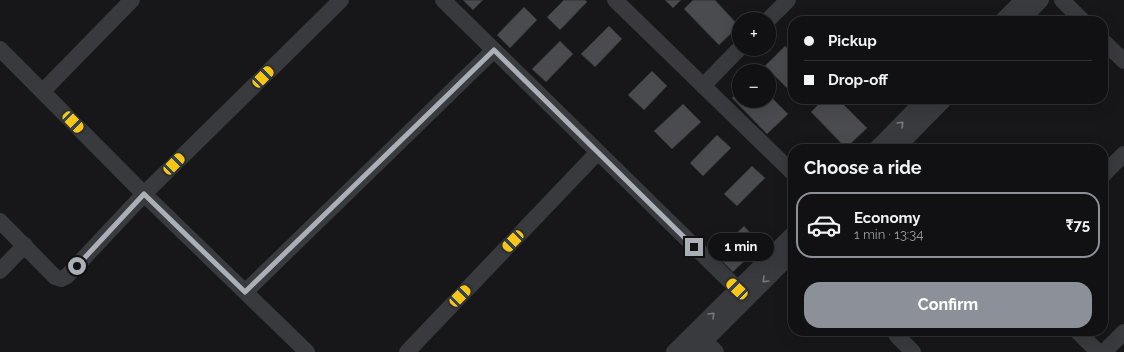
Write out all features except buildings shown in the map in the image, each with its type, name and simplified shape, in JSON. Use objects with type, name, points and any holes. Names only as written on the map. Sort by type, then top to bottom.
[{"type":"street","points":[[42,91],[132,0]]},
{"type":"street","points":[[0,221],[55,277],[61,278],[67,276],[144,194],[341,0]]},
{"type":"street","points":[[444,0],[742,294]]},
{"type":"street","points":[[615,0],[788,168]]},
{"type":"street","points":[[776,12],[788,0]]},
{"type":"street","points":[[1007,16],[1023,0]]},
{"type":"street","points":[[1026,16],[1041,0]]},
{"type":"street","points":[[1062,0],[1078,16]]},
{"type":"street","points":[[1108,45],[1124,61]]},
{"type":"street","points":[[0,49],[144,194],[307,352]]},
{"type":"street","points":[[245,292],[494,50]]},
{"type":"street","points":[[703,86],[732,56]]},
{"type":"street","points":[[881,144],[920,104]]},
{"type":"street","points":[[901,144],[940,104]]},
{"type":"street","points":[[407,352],[598,152]]},
{"type":"street","points":[[1108,171],[1124,154]]},
{"type":"street","points":[[674,352],[702,344],[788,240]]},
{"type":"street","points":[[0,271],[25,246]]},
{"type":"street","points":[[742,294],[788,257]]},
{"type":"street","points":[[1104,352],[1124,332]]},
{"type":"street","points":[[897,336],[913,352]]},
{"type":"street","points":[[1082,336],[1098,352]]},
{"type":"route","points":[[77,266],[144,194],[245,292],[494,50],[694,247]]}]
